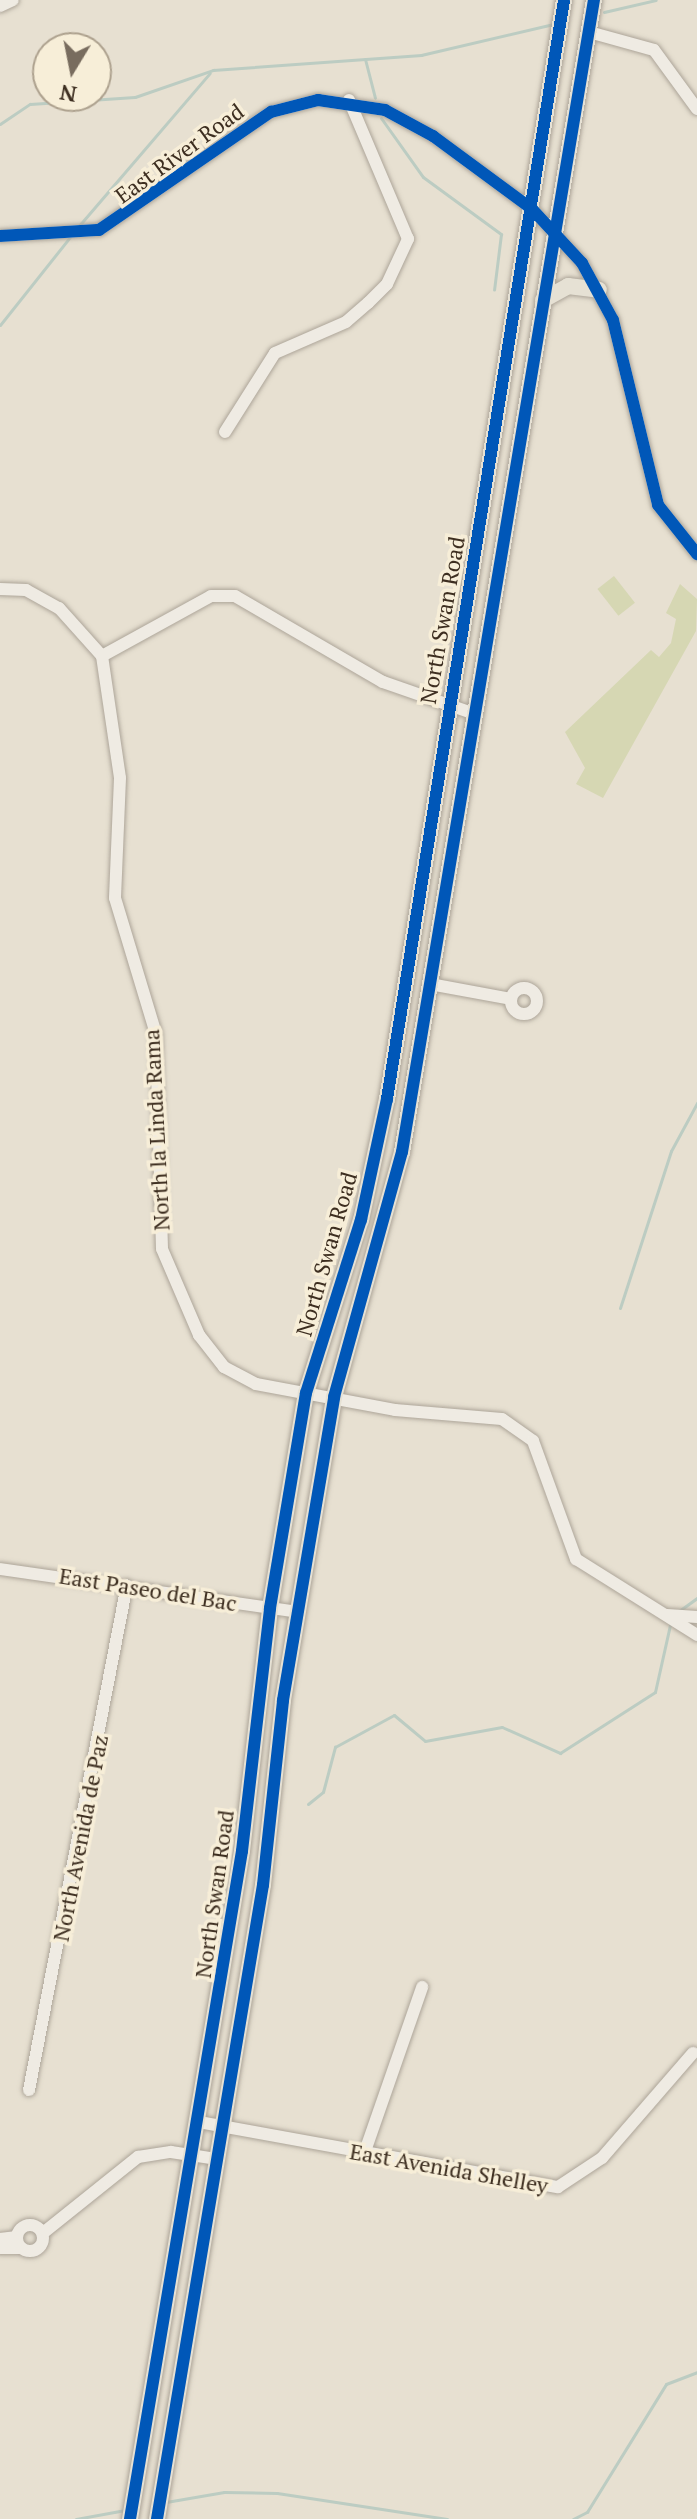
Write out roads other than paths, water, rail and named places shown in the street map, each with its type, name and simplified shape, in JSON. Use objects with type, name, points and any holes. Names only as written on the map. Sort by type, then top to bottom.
[{"type":"main road","name":"North Swan Road","points":[[130,2519],[199,2122],[242,1851],[270,1608],[306,1393],[361,1220],[387,1099],[447,708],[532,209],[564,0]]},
{"type":"main road","name":"North Swan Road","points":[[157,2519],[263,1885],[297,1612],[334,1397],[392,1199],[594,0]]},
{"type":"main road","points":[[543,300],[568,286],[599,290]]},
{"type":"street","points":[[0,6],[13,0]]},
{"type":"street","points":[[589,32],[654,50],[697,109]]},
{"type":"street","points":[[225,432],[275,353],[346,322],[387,284],[408,239],[349,100]]},
{"type":"street","name":"East River Road","points":[[0,236],[99,230],[271,112],[349,100],[385,110],[433,136],[532,209],[599,290],[627,367],[658,505],[697,554]]},
{"type":"street","points":[[0,589],[26,590],[59,608],[102,656],[211,596],[235,596],[369,675],[447,708],[475,714]]},
{"type":"street","name":"North la Linda Rama","points":[[102,656],[120,778],[115,898],[156,1034],[162,1249],[199,1335],[224,1367],[256,1384],[502,1419],[533,1441],[576,1559],[697,1635]]},
{"type":"street","points":[[430,984],[511,999]]},
{"type":"street","name":"East Paseo del Bac","points":[[0,1569],[297,1612]]},
{"type":"street","name":"North Avenida de Paz","points":[[29,2090],[127,1585]]},
{"type":"street","points":[[663,1615],[697,1617]]},
{"type":"street","points":[[364,2154],[422,1987]]},
{"type":"street","name":"East Avenida Shelley","points":[[199,2122],[558,2187],[602,2158],[693,2053]]},
{"type":"street","points":[[0,2239],[37,2249],[43,2233],[138,2157],[193,2155],[217,2159]]},
{"type":"street","points":[[0,2248],[19,2242],[30,2224],[43,2233]]},
{"type":"waterway","points":[[604,12],[656,0]]},
{"type":"waterway","points":[[0,124],[30,104],[135,97],[213,70],[421,55],[553,24]]},
{"type":"waterway","points":[[365,59],[375,98]]},
{"type":"waterway","points":[[77,228],[210,73]]},
{"type":"waterway","points":[[381,118],[423,177],[501,234],[494,290]]},
{"type":"waterway","points":[[0,325],[70,237]]},
{"type":"waterway","points":[[620,1308],[671,1151],[697,1103]]},
{"type":"waterway","points":[[679,1611],[697,1598]]},
{"type":"waterway","points":[[308,1804],[323,1792],[335,1747],[394,1715],[425,1741],[502,1727],[560,1753],[655,1692],[670,1625]]},
{"type":"waterway","points":[[573,2519],[587,2512],[666,2384],[697,2372]]},
{"type":"waterway","points":[[166,2502],[224,2492],[277,2493],[447,2519]]},
{"type":"waterway","points":[[76,2519],[125,2510]]}]
